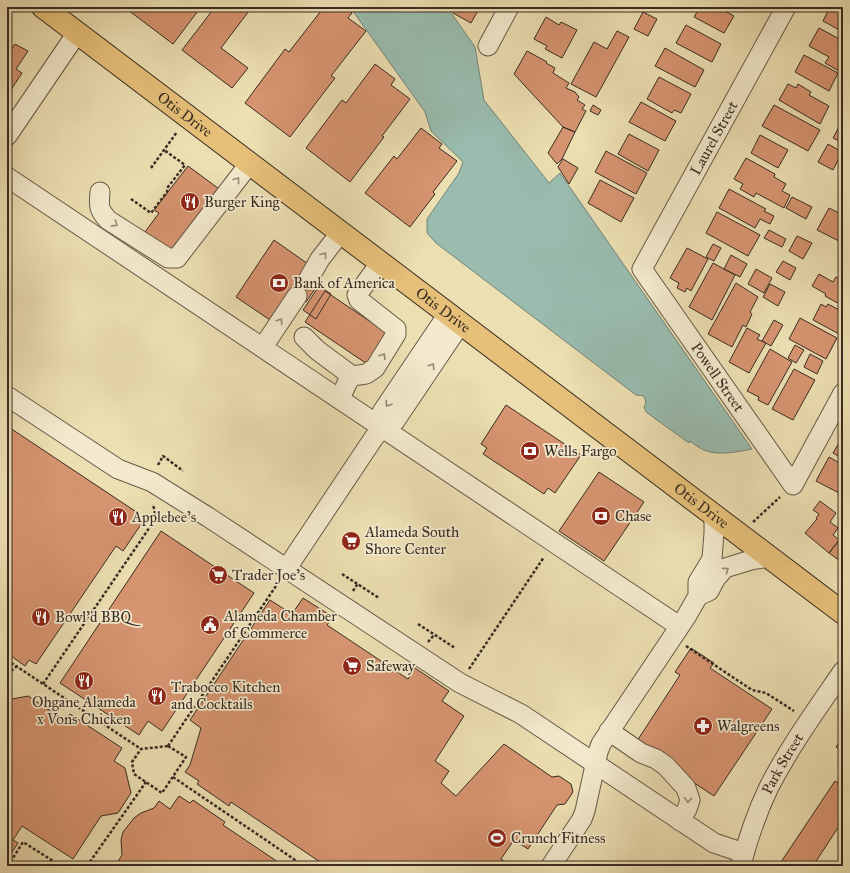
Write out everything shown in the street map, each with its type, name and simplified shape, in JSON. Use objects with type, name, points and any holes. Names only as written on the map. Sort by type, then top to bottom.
[{"type":"main road","name":"Otis Drive","points":[[43,7],[843,613]]},
{"type":"street","points":[[488,46],[509,7]]},
{"type":"street","name":"Laurel Street","points":[[642,269],[786,7]]},
{"type":"street","points":[[7,136],[77,33]]},
{"type":"street","points":[[100,192],[99,205],[101,212],[108,220],[168,258],[172,259],[177,258],[250,163]]},
{"type":"street","points":[[7,177],[554,542],[676,632]]},
{"type":"street","points":[[308,280],[320,259],[341,232]]},
{"type":"street","points":[[302,373],[310,344],[352,376],[366,374],[375,368],[396,334],[396,329],[359,300],[357,295],[381,262]]},
{"type":"street","name":"Powell Street","points":[[642,269],[793,485]]},
{"type":"street","points":[[263,347],[297,296]]},
{"type":"street","points":[[287,568],[382,427],[390,426],[395,421],[455,319]]},
{"type":"street","points":[[340,399],[352,376]]},
{"type":"street","points":[[793,485],[843,393]]},
{"type":"street","points":[[7,396],[118,469],[152,482],[287,568],[460,683],[521,714],[595,765],[742,860]]},
{"type":"street","points":[[551,866],[582,819],[600,748],[609,731],[676,632],[698,596],[698,582],[712,559],[714,515]]},
{"type":"street","points":[[698,596],[708,591],[716,578],[725,568],[751,560],[769,557]]},
{"type":"street","name":"Park Street","points":[[742,860],[760,807],[769,787],[789,750],[843,671]]},
{"type":"street","points":[[609,731],[641,753],[656,759],[666,766],[686,788],[690,800],[687,810],[680,821]]},
{"type":"path","points":[[151,168],[189,117]]},
{"type":"path","points":[[131,199],[151,213],[167,192],[168,187],[185,165],[164,150]]},
{"type":"path","points":[[43,684],[156,518],[151,494],[153,471],[163,456],[183,471]]},
{"type":"path","points":[[740,535],[793,485]]},
{"type":"path","points":[[460,683],[554,542]]},
{"type":"path","points":[[168,746],[287,568]]},
{"type":"path","points":[[342,574],[379,598]]},
{"type":"path","points":[[418,624],[455,648]]},
{"type":"path","points":[[676,632],[752,690],[766,693],[809,721]]},
{"type":"path","points":[[7,660],[141,749],[168,746],[186,757],[162,793],[134,774],[132,762],[141,749]]},
{"type":"path","points":[[7,674],[16,667]]},
{"type":"path","points":[[173,777],[304,866]]},
{"type":"path","points":[[87,866],[146,782]]},
{"type":"path","points":[[8,866],[23,842],[61,866]]},
{"type":"shaded area","points":[[350,7],[447,7],[475,47],[484,100],[549,183],[560,173],[752,449],[728,453],[716,453],[702,449],[690,441],[689,443],[646,412],[644,407],[646,403],[644,396],[636,395],[436,243],[427,233],[427,219],[459,173],[463,162],[431,131],[425,112]]},
{"type":"building","points":[[124,7],[201,7],[173,44]]},
{"type":"building","points":[[215,7],[252,7],[221,48],[248,68],[232,88],[182,50]]},
{"type":"building","points":[[324,7],[344,7],[352,13],[348,18],[366,31],[331,76],[335,78],[290,137],[245,103],[285,49],[289,52]]},
{"type":"building","points":[[456,7],[480,7],[471,23],[453,13]]},
{"type":"building","points":[[700,7],[717,7],[734,16],[724,33],[694,17]]},
{"type":"building","points":[[731,7],[740,7],[738,11]]},
{"type":"building","points":[[830,7],[843,7],[843,32],[823,21]]},
{"type":"building","points":[[643,12],[657,19],[648,36],[634,29]]},
{"type":"building","points":[[546,17],[559,25],[561,22],[577,30],[562,58],[545,49],[547,46],[534,39]]},
{"type":"building","points":[[686,25],[721,44],[712,62],[676,43]]},
{"type":"building","points":[[819,28],[843,41],[843,63],[839,71],[825,63],[829,57],[809,46]]},
{"type":"building","points":[[617,31],[629,37],[596,97],[571,84],[594,42],[607,49]]},
{"type":"building","points":[[15,44],[28,51],[16,69],[22,73],[7,96],[7,56]]},
{"type":"building","points":[[665,48],[704,70],[695,87],[655,66]]},
{"type":"building","points":[[527,51],[555,68],[553,73],[569,83],[566,88],[575,92],[579,97],[577,100],[585,105],[582,109],[586,111],[575,132],[563,127],[514,74]]},
{"type":"building","points":[[804,55],[838,73],[829,91],[795,72]]},
{"type":"building","points":[[375,64],[395,79],[391,85],[410,99],[350,182],[306,148],[342,100],[346,103]]},
{"type":"building","points":[[659,77],[691,94],[681,113],[674,110],[672,113],[647,99]]},
{"type":"building","points":[[788,84],[796,88],[798,84],[811,92],[809,95],[829,106],[820,124],[779,100]]},
{"type":"building","points":[[641,102],[676,121],[665,141],[629,122]]},
{"type":"building","points":[[593,105],[601,110],[598,115],[590,111]]},
{"type":"building","points":[[774,105],[820,130],[808,151],[762,126]]},
{"type":"building","points":[[840,125],[843,126],[843,143],[833,138]]},
{"type":"building","points":[[563,127],[575,132],[562,159],[557,164],[548,153]]},
{"type":"building","points":[[421,128],[442,144],[439,148],[457,161],[433,192],[435,194],[410,227],[365,193],[394,156],[397,159]]},
{"type":"building","points":[[629,134],[659,150],[648,171],[618,154]]},
{"type":"building","points":[[760,135],[788,150],[778,168],[751,153]]},
{"type":"building","points":[[828,144],[842,152],[833,170],[818,162]]},
{"type":"building","points":[[606,151],[647,173],[636,194],[595,172]]},
{"type":"building","points":[[746,158],[775,174],[774,177],[786,184],[782,191],[790,195],[784,208],[756,193],[754,197],[740,189],[743,184],[734,179]]},
{"type":"building","points":[[563,159],[578,168],[569,184],[558,167]]},
{"type":"building","name":"Burger King","points":[[188,166],[226,194],[171,253],[145,232],[159,213],[154,210]]},
{"type":"building","points":[[600,180],[634,198],[621,222],[588,203]]},
{"type":"building","points":[[729,189],[766,209],[764,211],[774,216],[770,224],[760,219],[755,228],[719,208]]},
{"type":"building","points":[[792,197],[812,207],[806,219],[786,208]]},
{"type":"building","points":[[829,208],[843,215],[843,243],[817,230]]},
{"type":"building","points":[[717,212],[760,235],[748,256],[706,233]]},
{"type":"building","points":[[769,230],[786,239],[782,247],[764,238]]},
{"type":"building","points":[[797,236],[812,243],[803,259],[789,251]]},
{"type":"building","name":"Bank of America","points":[[274,240],[311,266],[304,277],[317,286],[306,302],[293,293],[273,322],[236,297]]},
{"type":"building","points":[[713,244],[721,248],[714,261],[706,257]]},
{"type":"building","points":[[687,248],[708,259],[691,291],[687,288],[685,292],[677,288],[679,283],[670,278]]},
{"type":"building","points":[[731,255],[747,264],[740,277],[724,269]]},
{"type":"building","points":[[783,261],[796,268],[790,280],[776,272]]},
{"type":"building","points":[[843,261],[843,273],[838,270]]},
{"type":"building","points":[[713,263],[735,275],[712,320],[689,307]]},
{"type":"building","points":[[756,269],[772,278],[764,293],[748,284]]},
{"type":"building","points":[[819,274],[833,282],[836,277],[843,280],[843,306],[825,296],[826,294],[812,286]]},
{"type":"building","points":[[736,283],[758,297],[750,312],[752,314],[746,327],[743,325],[732,347],[708,334]]},
{"type":"building","points":[[770,284],[785,292],[778,306],[763,297]]},
{"type":"building","points":[[319,286],[331,294],[316,319],[303,310]]},
{"type":"building","points":[[325,291],[393,337],[373,368],[305,322]]},
{"type":"building","points":[[821,304],[826,307],[828,304],[843,312],[843,328],[839,334],[813,320]]},
{"type":"building","points":[[800,318],[837,338],[826,359],[789,339]]},
{"type":"building","points":[[774,320],[783,325],[771,346],[762,341]]},
{"type":"building","points":[[747,328],[760,335],[757,339],[766,343],[749,373],[729,362]]},
{"type":"building","points":[[795,345],[804,350],[796,363],[788,358]]},
{"type":"building","points":[[770,349],[792,362],[768,405],[758,400],[759,397],[747,391]]},
{"type":"building","points":[[810,354],[823,361],[817,374],[804,367]]},
{"type":"building","points":[[794,369],[815,380],[793,420],[772,409]]},
{"type":"building","name":"Wells Fargo","points":[[506,405],[581,455],[555,493],[548,488],[544,494],[483,454],[487,448],[481,444]]},
{"type":"building","points":[[7,426],[138,513],[134,518],[142,523],[123,551],[116,546],[36,664],[29,660],[25,666],[7,653]]},
{"type":"building","points":[[843,436],[843,459],[833,453]]},
{"type":"building","points":[[829,457],[843,465],[843,499],[838,496],[839,493],[816,481]]},
{"type":"building","name":"Chase","points":[[599,472],[644,502],[604,561],[559,531]]},
{"type":"building","points":[[820,501],[836,513],[830,522],[838,528],[833,535],[839,540],[829,553],[805,533],[817,519],[816,518],[819,514],[813,510]]},
{"type":"building","points":[[161,531],[254,593],[162,731],[148,721],[139,735],[60,683]]},
{"type":"building","points":[[841,538],[843,540],[843,563],[829,553]]},
{"type":"building","points":[[303,598],[333,617],[327,625],[408,679],[415,668],[449,691],[442,701],[464,716],[435,761],[449,771],[441,783],[456,796],[504,744],[552,777],[559,776],[571,784],[573,792],[565,804],[557,805],[528,849],[514,840],[501,859],[511,866],[321,866],[323,864],[231,802],[229,806],[197,784],[199,781],[185,772],[190,765],[201,728],[190,720],[270,600],[292,614]]},
{"type":"building","name":"Walgreens","points":[[691,648],[714,663],[710,668],[772,709],[714,796],[635,744],[680,675],[675,672]]},
{"type":"building","points":[[28,696],[66,721],[70,714],[122,748],[114,761],[125,768],[131,793],[118,813],[101,816],[73,859],[22,826],[13,840],[18,843],[7,860],[7,700]]},
{"type":"building","points":[[843,737],[843,751],[836,747]]},
{"type":"building","points":[[835,781],[843,786],[843,820],[813,866],[782,866],[781,862]]},
{"type":"building","points":[[179,796],[190,803],[193,800],[225,822],[223,825],[284,866],[115,866],[122,855],[121,840],[123,832],[134,818],[141,813],[154,808],[159,801],[170,809]]},
{"type":"place","name":"Burger King","points":[[190,202]]},
{"type":"place","name":"Bank of America","points":[[279,283]]},
{"type":"place","name":"Wells Fargo","points":[[530,451]]},
{"type":"place","name":"Chase","points":[[601,516]]},
{"type":"place","name":"Applebee's","points":[[118,517]]},
{"type":"place","name":"Alameda South Shore Center","points":[[351,541]]},
{"type":"place","name":"Trader Joe's","points":[[218,575]]},
{"type":"place","name":"Bowl'd BBQ","points":[[41,617]]},
{"type":"place","name":"Alameda Chamber of Commerce","points":[[210,625]]},
{"type":"place","name":"Safeway","points":[[352,666]]},
{"type":"place","name":"Ohgane Alameda x Vons Chicken","points":[[84,681]]},
{"type":"place","name":"Trabocco Kitchen and Cocktails","points":[[157,696]]},
{"type":"place","name":"Walgreens","points":[[703,726]]},
{"type":"place","name":"Crunch Fitness","points":[[497,838]]}]
